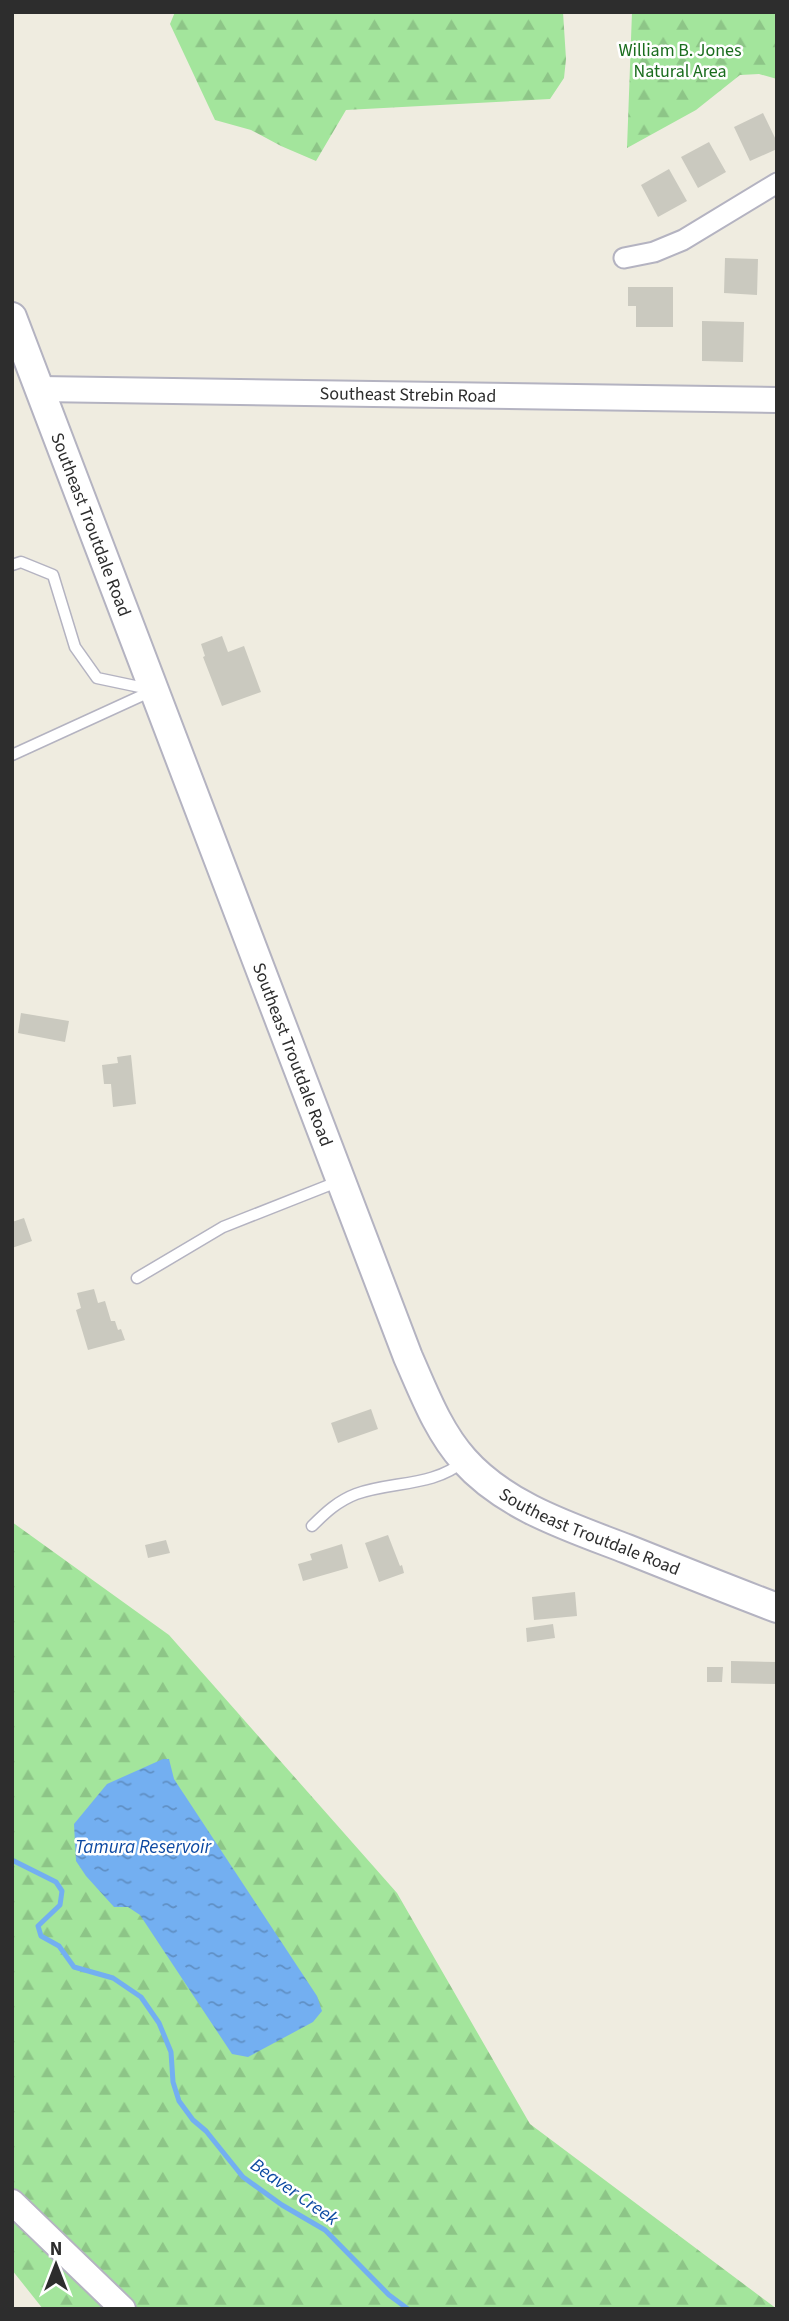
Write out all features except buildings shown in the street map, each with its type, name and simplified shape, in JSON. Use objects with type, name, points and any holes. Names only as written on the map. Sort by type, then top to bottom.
[{"type":"main road","name":"Southeast Troutdale Road","points":[[12,317],[408,1357],[450,1443],[465,1461],[495,1488],[538,1513],[777,1608]]},
{"type":"street","points":[[624,258],[654,252],[683,240],[777,183]]},
{"type":"street","name":"Southeast Strebin Road","points":[[40,389],[777,400]]},
{"type":"street","points":[[12,2202],[123,2309]]},
{"type":"lane","points":[[12,565],[21,562],[53,575],[75,647],[97,678],[154,690]]},
{"type":"lane","points":[[12,755],[154,690]]},
{"type":"lane","points":[[137,1278],[223,1227],[341,1181]]},
{"type":"lane","points":[[312,1526],[332,1506],[357,1494],[440,1476],[465,1461]]},
{"type":"green space","points":[[175,12],[563,12],[566,59],[564,78],[550,99],[346,110],[316,161],[251,130],[215,120],[170,24]]},
{"type":"green space","name":"William B. Jones Natural Area","points":[[632,12],[777,12],[777,79],[759,74],[740,75],[696,110],[627,148]]},
{"type":"green space","points":[[12,1522],[169,1635],[397,1893],[530,2124],[777,2309],[43,2309],[12,2270]]},
{"type":"water","name":"Tamura Reservoir","points":[[163,1759],[169,1759],[174,1779],[317,1996],[322,2011],[313,2022],[248,2057],[232,2054],[140,1915],[128,1907],[114,1907],[76,1861],[74,1824],[107,1784]]},
{"type":"waterway","name":"Beaver Creek","points":[[12,1860],[56,1882],[62,1891],[60,1905],[38,1926],[41,1936],[59,1946],[74,1967],[113,1978],[141,1997],[159,2023],[171,2052],[173,2082],[179,2101],[243,2177],[282,2205],[325,2230],[389,2295],[408,2309]]}]
